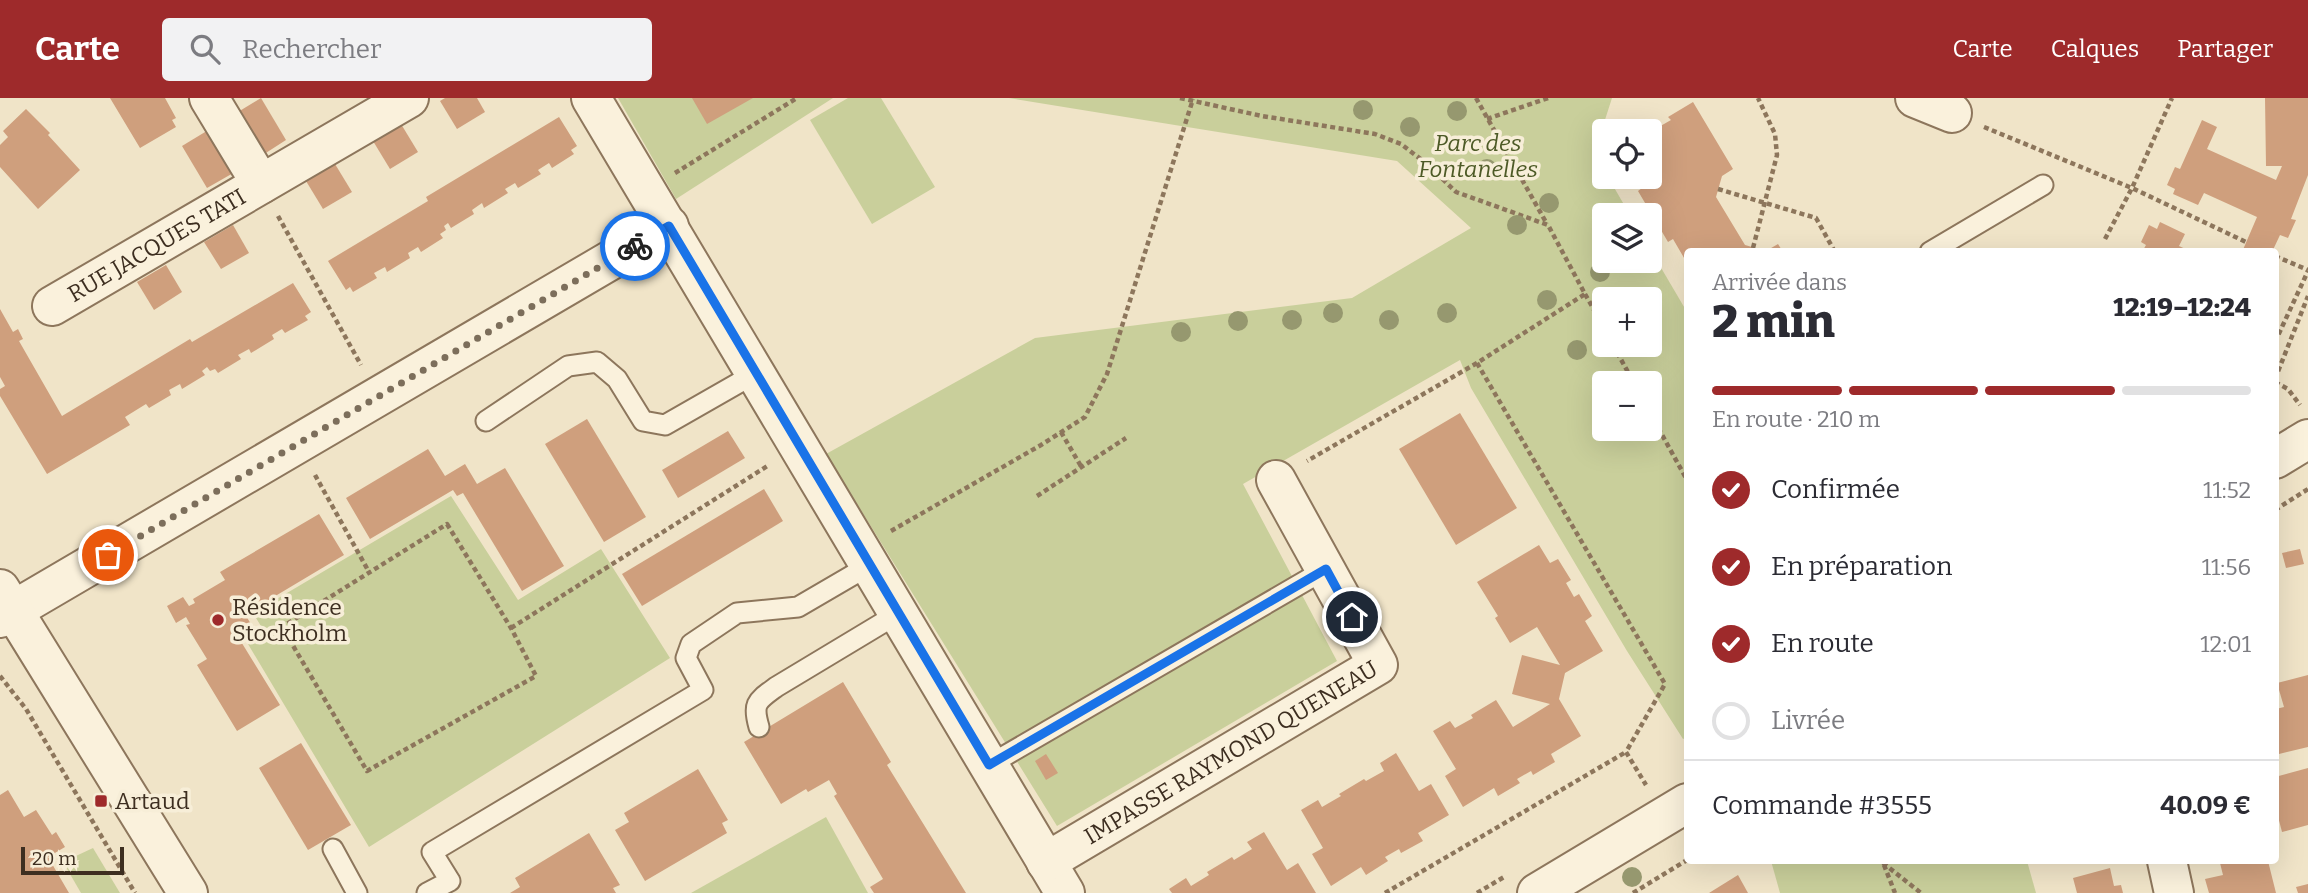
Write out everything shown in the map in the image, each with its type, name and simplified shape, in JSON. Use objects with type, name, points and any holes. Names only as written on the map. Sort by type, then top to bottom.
[{"type":"street","name":"RUE JACQUES TATI","points":[[209,98],[261,184]]},
{"type":"street","name":"RUE JACQUES TATI","points":[[52,306],[409,98]]},
{"type":"street","points":[[591,98],[1056,878]]},
{"type":"street","points":[[1916,98],[1952,113]]},
{"type":"street","points":[[188,893],[4,606],[297,443],[669,226]]},
{"type":"street","points":[[2279,454],[2305,424]]},
{"type":"street","name":"IMPASSE RAYMOND QUENEAU","points":[[1056,878],[1378,664],[1276,480]]},
{"type":"street","points":[[1537,893],[1684,805]]},
{"type":"street","points":[[2168,864],[2174,893]]},
{"type":"lane","points":[[1937,248],[2043,185]]},
{"type":"lane","points":[[486,421],[568,366],[597,362],[617,379],[643,421],[665,425],[756,373]]},
{"type":"lane","points":[[427,893],[450,881],[432,852],[703,690],[686,658],[691,644],[737,613],[797,607],[866,557]]},
{"type":"lane","points":[[989,765],[1326,569]]},
{"type":"lane","points":[[759,727],[755,712],[757,701],[899,613]]},
{"type":"lane","points":[[333,849],[357,893]]},
{"type":"path","points":[[649,192],[683,167],[797,98]]},
{"type":"path","points":[[1180,98],[1262,116],[1375,134],[1401,145],[1427,164],[1455,192],[1548,225]]},
{"type":"path","points":[[1476,98],[1592,305]]},
{"type":"path","points":[[1487,119],[1548,98]]},
{"type":"path","points":[[1754,248],[1777,155],[1775,134],[1758,98]]},
{"type":"path","points":[[2105,239],[2132,188],[2172,98]]},
{"type":"path","points":[[866,557],[1085,417],[1107,374],[1193,99]]},
{"type":"path","points":[[1952,113],[2132,188],[2246,242]]},
{"type":"path","points":[[261,184],[378,396]]},
{"type":"path","points":[[1718,189],[1766,201],[1816,218],[1833,248]]},
{"type":"path","points":[[2279,258],[2308,270],[2279,333]]},
{"type":"path","points":[[1276,480],[1477,363],[1586,294]]},
{"type":"path","points":[[2279,365],[2308,296]]},
{"type":"path","points":[[1385,893],[1626,752],[1665,684],[1477,363]]},
{"type":"path","points":[[2279,383],[2288,389],[2305,424]]},
{"type":"path","points":[[1061,432],[1082,468]]},
{"type":"path","points":[[1662,435],[1684,475]]},
{"type":"path","points":[[1037,496],[1126,438]]},
{"type":"path","points":[[297,443],[369,572]]},
{"type":"path","points":[[511,628],[800,446]]},
{"type":"path","points":[[2279,507],[2308,489]]},
{"type":"path","points":[[447,524],[511,628],[536,676],[367,771],[282,626],[369,572],[447,524]]},
{"type":"path","points":[[0,676],[26,709],[135,893]]},
{"type":"path","points":[[1626,752],[1650,791]]},
{"type":"path","points":[[1633,893],[1684,862]]},
{"type":"path","points":[[1884,864],[1895,893]]},
{"type":"path","points":[[1885,864],[1921,893]]},
{"type":"green space","points":[[618,98],[833,98],[676,199]]},
{"type":"green space","points":[[848,98],[881,98],[935,187],[872,224],[810,120]]},
{"type":"green space","name":"Parc des Fontanelles","points":[[1009,98],[1612,98],[1605,119],[1592,119],[1592,189],[1615,189],[1623,203],[1592,203],[1592,273],[1662,273],[1662,269],[1684,307],[1684,738],[1627,651],[1471,388],[1460,360],[1243,484],[1337,661],[1057,826],[826,454],[1035,338],[1352,298],[1471,228],[1397,161]]},
{"type":"green space","points":[[451,496],[518,600],[601,549],[670,658],[369,847],[248,644],[264,631],[253,613]]},
{"type":"green space","points":[[826,817],[868,893],[691,893]]},
{"type":"green space","points":[[93,848],[120,893],[81,893],[63,862]]},
{"type":"green space","points":[[1772,864],[2028,864],[2036,893],[1780,893]]},
{"type":"building","points":[[110,98],[165,98],[176,118],[172,120],[176,127],[140,148]]},
{"type":"building","points":[[261,98],[286,140],[258,158],[233,115]]},
{"type":"building","points":[[445,98],[477,98],[485,112],[457,129],[440,101]]},
{"type":"building","points":[[692,98],[753,98],[707,124]]},
{"type":"building","points":[[2265,98],[2308,98],[2308,175],[2291,219],[2296,220],[2288,238],[2280,235],[2274,248],[2244,248],[2257,217],[2204,193],[2198,205],[2173,194],[2175,189],[2167,185],[2175,167],[2180,169],[2202,120],[2217,127],[2207,149],[2276,180],[2282,166],[2266,166]]},
{"type":"building","points":[[1693,102],[1733,169],[1722,176],[1716,197],[1745,245],[1756,248],[1684,248],[1684,258],[1673,239],[1668,242],[1662,232],[1662,203],[1645,203],[1638,191],[1662,189],[1662,125],[1671,120],[1668,117]]},
{"type":"building","points":[[26,109],[80,170],[38,209],[0,167],[0,145],[8,137],[3,131]]},
{"type":"building","points":[[559,117],[577,146],[571,150],[574,154],[552,168],[549,163],[538,170],[541,174],[518,188],[515,183],[505,189],[508,193],[484,208],[482,203],[472,210],[474,214],[451,228],[448,223],[444,226],[446,230],[440,234],[443,238],[421,252],[418,247],[408,253],[410,258],[387,272],[385,267],[374,273],[377,278],[353,292],[350,287],[346,290],[328,261],[428,201],[426,197]]},
{"type":"building","points":[[401,124],[418,152],[390,169],[373,141]]},
{"type":"building","points":[[210,129],[235,172],[207,188],[182,146]]},
{"type":"building","points":[[335,164],[352,192],[323,209],[306,181]]},
{"type":"building","points":[[2160,222],[2185,234],[2179,246],[2183,248],[2144,248],[2146,245],[2141,242],[2149,225],[2157,229]]},
{"type":"building","points":[[233,225],[249,253],[221,269],[204,242]]},
{"type":"building","points":[[166,265],[182,292],[154,310],[137,282]]},
{"type":"building","points":[[293,283],[311,312],[305,316],[308,320],[285,333],[282,329],[272,335],[274,339],[251,353],[249,349],[238,355],[241,359],[218,373],[207,367],[202,371],[205,375],[182,389],[180,384],[169,390],[171,395],[149,408],[146,404],[125,417],[130,425],[47,474],[0,396],[0,389],[5,386],[0,377],[0,309],[13,332],[18,329],[23,339],[19,341],[62,416],[190,339],[192,342]]},
{"type":"building","points":[[1460,413],[1517,508],[1456,545],[1399,449]]},
{"type":"building","points":[[587,419],[646,517],[604,542],[545,444]]},
{"type":"building","points":[[728,431],[745,458],[678,498],[662,470]]},
{"type":"building","points":[[428,449],[445,476],[465,464],[477,484],[505,468],[564,566],[522,591],[463,493],[457,496],[453,490],[370,539],[346,498]]},
{"type":"building","points":[[764,489],[783,521],[642,606],[622,574]]},
{"type":"building","name":"Résidence Stockholm","points":[[319,514],[344,555],[245,614],[255,631],[240,640],[280,705],[237,731],[197,665],[207,659],[186,625],[190,624],[186,617],[176,623],[167,606],[183,597],[189,606],[195,603],[193,599],[225,580],[220,572]]},
{"type":"building","points":[[1539,545],[1550,563],[1558,559],[1571,580],[1566,583],[1574,597],[1579,594],[1592,616],[1585,621],[1603,651],[1565,673],[1559,699],[1581,736],[1551,754],[1555,762],[1533,775],[1531,771],[1517,779],[1520,783],[1498,796],[1494,788],[1463,807],[1445,776],[1456,769],[1433,731],[1450,721],[1455,728],[1496,700],[1513,727],[1550,704],[1512,694],[1522,655],[1560,665],[1537,627],[1510,643],[1495,618],[1498,616],[1477,582]]},
{"type":"building","points":[[2300,549],[2304,564],[2286,568],[2282,553]]},
{"type":"building","points":[[2308,675],[2308,747],[2279,754],[2279,708],[2284,707],[2279,682]]},
{"type":"building","points":[[843,682],[891,762],[887,765],[966,893],[874,893],[870,887],[883,879],[834,796],[837,794],[829,780],[808,792],[806,789],[781,804],[744,742]]},
{"type":"building","points":[[301,743],[351,825],[308,850],[259,768]]},
{"type":"building","points":[[1396,753],[1419,791],[1431,784],[1449,815],[1418,833],[1423,841],[1401,853],[1399,849],[1385,857],[1388,861],[1366,875],[1361,867],[1331,886],[1312,854],[1323,848],[1301,810],[1318,800],[1322,807],[1364,779],[1366,781],[1384,771],[1380,763]]},
{"type":"building","points":[[1046,754],[1058,773],[1046,780],[1035,761]]},
{"type":"building","points":[[2308,768],[2308,825],[2282,832],[2279,820],[2279,776]]},
{"type":"building","points":[[698,769],[728,820],[722,823],[727,833],[645,881],[615,830],[629,822],[624,813]]},
{"type":"building","points":[[8,790],[24,817],[36,810],[52,835],[56,832],[65,847],[48,857],[69,893],[0,893],[0,795]]},
{"type":"building","points":[[1264,832],[1287,870],[1298,863],[1316,893],[1172,893],[1169,889],[1186,878],[1191,886],[1209,875],[1207,872],[1252,849],[1247,842]]},
{"type":"building","points":[[589,833],[620,885],[613,888],[616,893],[510,893],[520,887],[515,878]]},
{"type":"building","points":[[2220,864],[2269,864],[2276,893],[2209,893],[2205,879],[2223,875]]},
{"type":"building","points":[[2110,868],[2114,886],[2121,885],[2123,893],[2077,893],[2073,878]]},
{"type":"building","points":[[1738,875],[1748,893],[1709,893]]},
{"type":"building","points":[[2308,884],[2308,893],[2298,893],[2296,887]]},
{"type":"way so far","points":[[108,555],[635,246]]},
{"type":"place","name":"Résidence Stockholm","points":[[218,620]]},
{"type":"place","name":"Artaud","points":[[101,801]]},
{"type":"route","points":[[635,246],[669,226],[989,765],[1326,569],[1352,617]]}]
